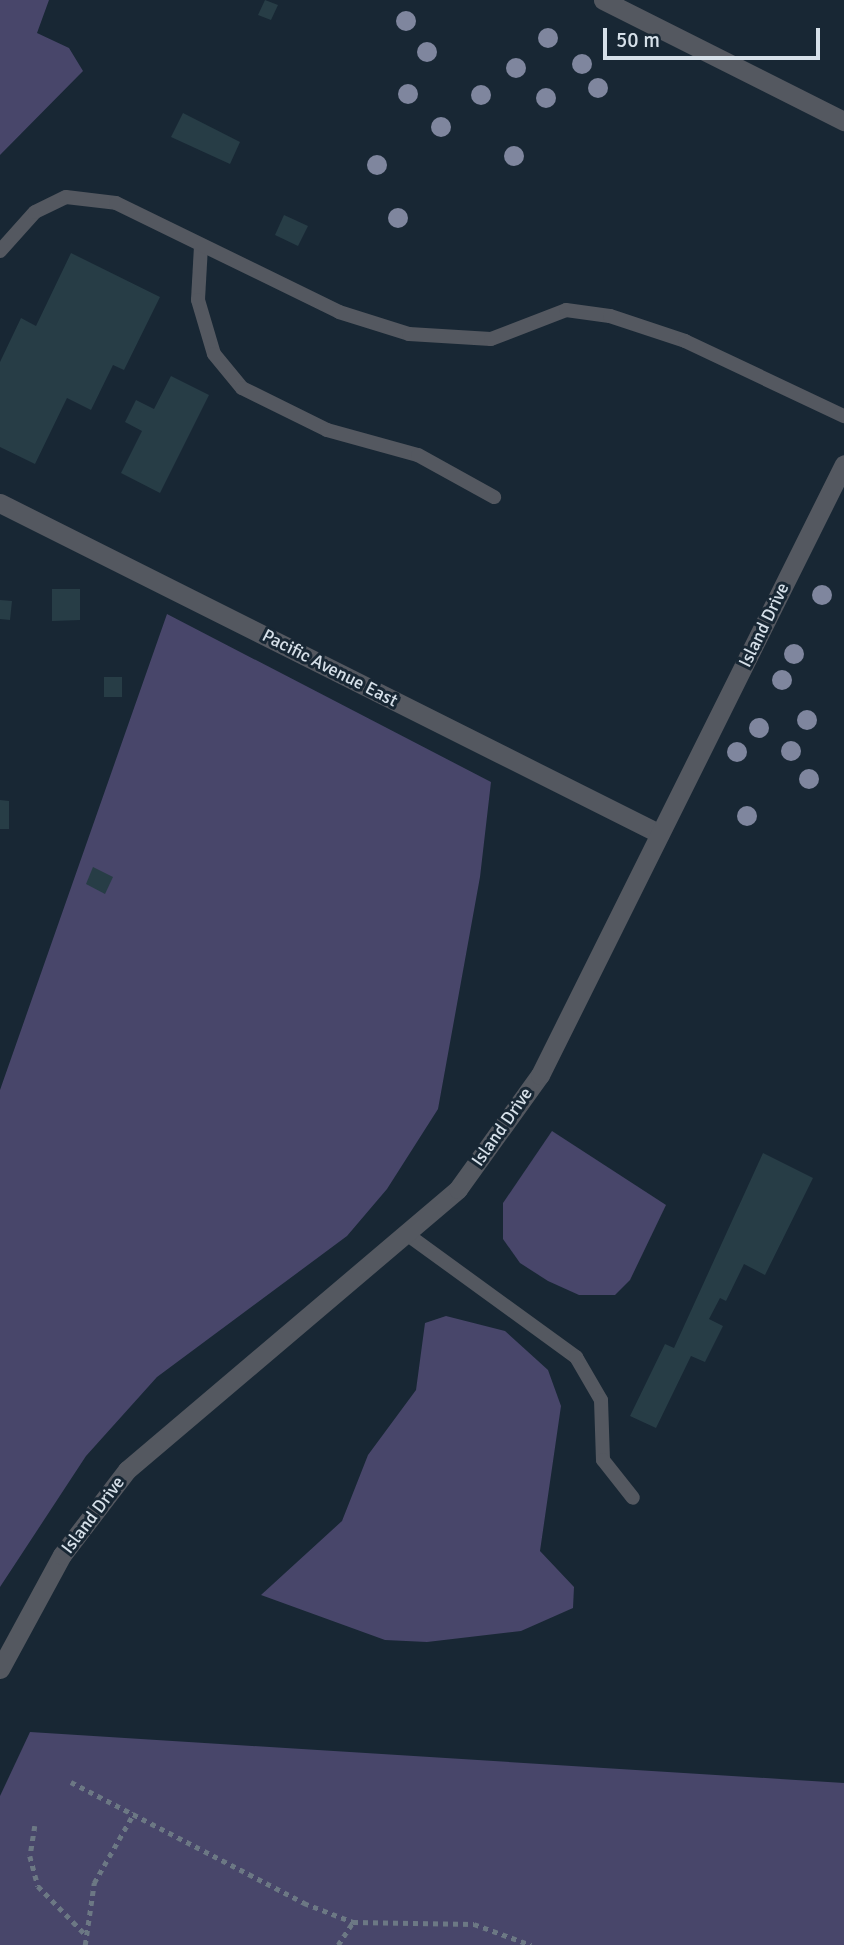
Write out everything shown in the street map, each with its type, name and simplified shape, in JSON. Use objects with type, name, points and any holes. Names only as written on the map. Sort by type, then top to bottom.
[{"type":"street","points":[[603,0],[844,121]]},
{"type":"street","name":"Island Drive","points":[[0,1669],[62,1555],[127,1470],[408,1235],[458,1189],[540,1074],[844,464]]},
{"type":"street","name":"Pacific Avenue East","points":[[0,503],[660,834]]},
{"type":"lane","points":[[0,251],[36,212],[66,197],[116,203],[339,312],[409,334],[491,339],[566,310],[610,316],[696,345],[844,416]]},
{"type":"lane","points":[[201,246],[198,300],[214,354],[242,388],[327,430],[418,456],[494,497]]},
{"type":"lane","points":[[408,1235],[576,1357],[601,1399],[603,1460],[633,1498]]},
{"type":"path","points":[[71,1782],[304,1903],[353,1922],[474,1924],[531,1945]]},
{"type":"path","points":[[85,1945],[94,1883],[134,1813]]},
{"type":"path","points":[[35,1826],[30,1856],[38,1886],[87,1936]]},
{"type":"path","points":[[338,1945],[353,1922]]},
{"type":"shaded area","points":[[0,0],[49,0],[37,33],[69,48],[83,71],[0,155]]},
{"type":"shaded area","points":[[167,614],[491,782],[480,877],[438,1109],[387,1189],[347,1236],[157,1377],[86,1456],[0,1587],[0,1090]]},
{"type":"shaded area","points":[[552,1131],[666,1205],[630,1280],[615,1295],[579,1295],[548,1281],[520,1263],[503,1239],[503,1203]]},
{"type":"shaded area","points":[[446,1316],[505,1331],[548,1370],[561,1406],[540,1551],[574,1587],[573,1608],[521,1631],[427,1642],[385,1640],[261,1595],[342,1521],[368,1455],[416,1390],[425,1323]]},
{"type":"shaded area","points":[[30,1732],[844,1783],[844,1945],[0,1945],[0,1796]]},
{"type":"building","points":[[265,0],[278,5],[271,20],[258,15]]},
{"type":"building","points":[[183,113],[240,142],[230,164],[171,137]]},
{"type":"building","points":[[284,215],[308,226],[298,246],[275,235]]},
{"type":"building","points":[[71,253],[160,297],[124,370],[113,365],[91,410],[67,398],[35,464],[0,447],[0,362],[21,318],[36,326]]},
{"type":"building","points":[[171,376],[209,395],[160,493],[121,473],[142,431],[125,422],[136,400],[154,409]]},
{"type":"building","points":[[52,589],[80,589],[80,620],[52,621]]},
{"type":"building","points":[[0,600],[12,601],[10,620],[0,619]]},
{"type":"building","points":[[104,677],[122,677],[122,697],[104,697]]},
{"type":"building","points":[[0,800],[9,801],[9,829],[0,829]]},
{"type":"building","points":[[93,867],[113,877],[105,894],[86,884]]},
{"type":"building","points":[[763,1153],[813,1178],[765,1275],[744,1264],[726,1301],[720,1298],[709,1319],[723,1326],[705,1362],[691,1356],[656,1428],[630,1416],[665,1344],[674,1348]]}]
